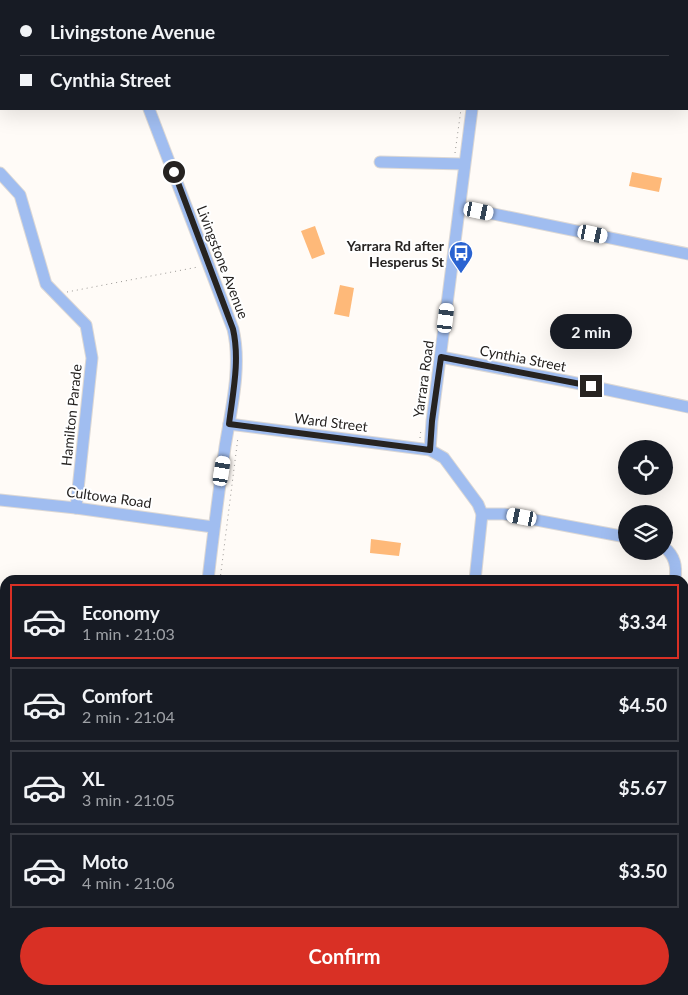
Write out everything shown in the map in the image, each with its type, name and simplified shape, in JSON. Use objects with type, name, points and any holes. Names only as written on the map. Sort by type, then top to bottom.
[{"type":"street","name":"Livingstone Avenue","points":[[149,110],[236,340],[236,371],[209,575]]},
{"type":"street","name":"Yarrara Road","points":[[430,450],[432,421],[472,110]]},
{"type":"street","points":[[380,162],[464,164]]},
{"type":"street","name":"Hamilton Parade","points":[[0,172],[20,195],[46,284],[86,325],[92,358],[76,508]]},
{"type":"street","points":[[460,207],[688,254]]},
{"type":"street","name":"Cynthia Street","points":[[441,357],[688,407]]},
{"type":"street","name":"Ward Street","points":[[229,424],[430,450]]},
{"type":"street","points":[[430,450],[444,458],[478,504],[482,514],[476,575]]},
{"type":"street","name":"Cultowa Road","points":[[0,500],[76,508],[214,527]]},
{"type":"street","points":[[482,514],[504,514],[618,535]]},
{"type":"street","points":[[673,556],[675,575]]},
{"type":"path","points":[[455,153],[461,110]]},
{"type":"path","points":[[56,294],[209,265]]},
{"type":"path","points":[[221,575],[238,434]]},
{"type":"shaded area","points":[[632,172],[662,178],[659,192],[629,186]]},
{"type":"shaded area","points":[[315,226],[325,254],[312,259],[301,231]]},
{"type":"shaded area","points":[[340,285],[354,288],[349,317],[334,314]]},
{"type":"shaded area","points":[[371,539],[401,543],[399,556],[370,553]]},
{"type":"place","name":"Yarrara Rd after Hesperus St","points":[[461,274]]},
{"type":"route","points":[[174,172],[236,340],[236,371],[229,424],[430,450],[441,357],[591,386]]}]
